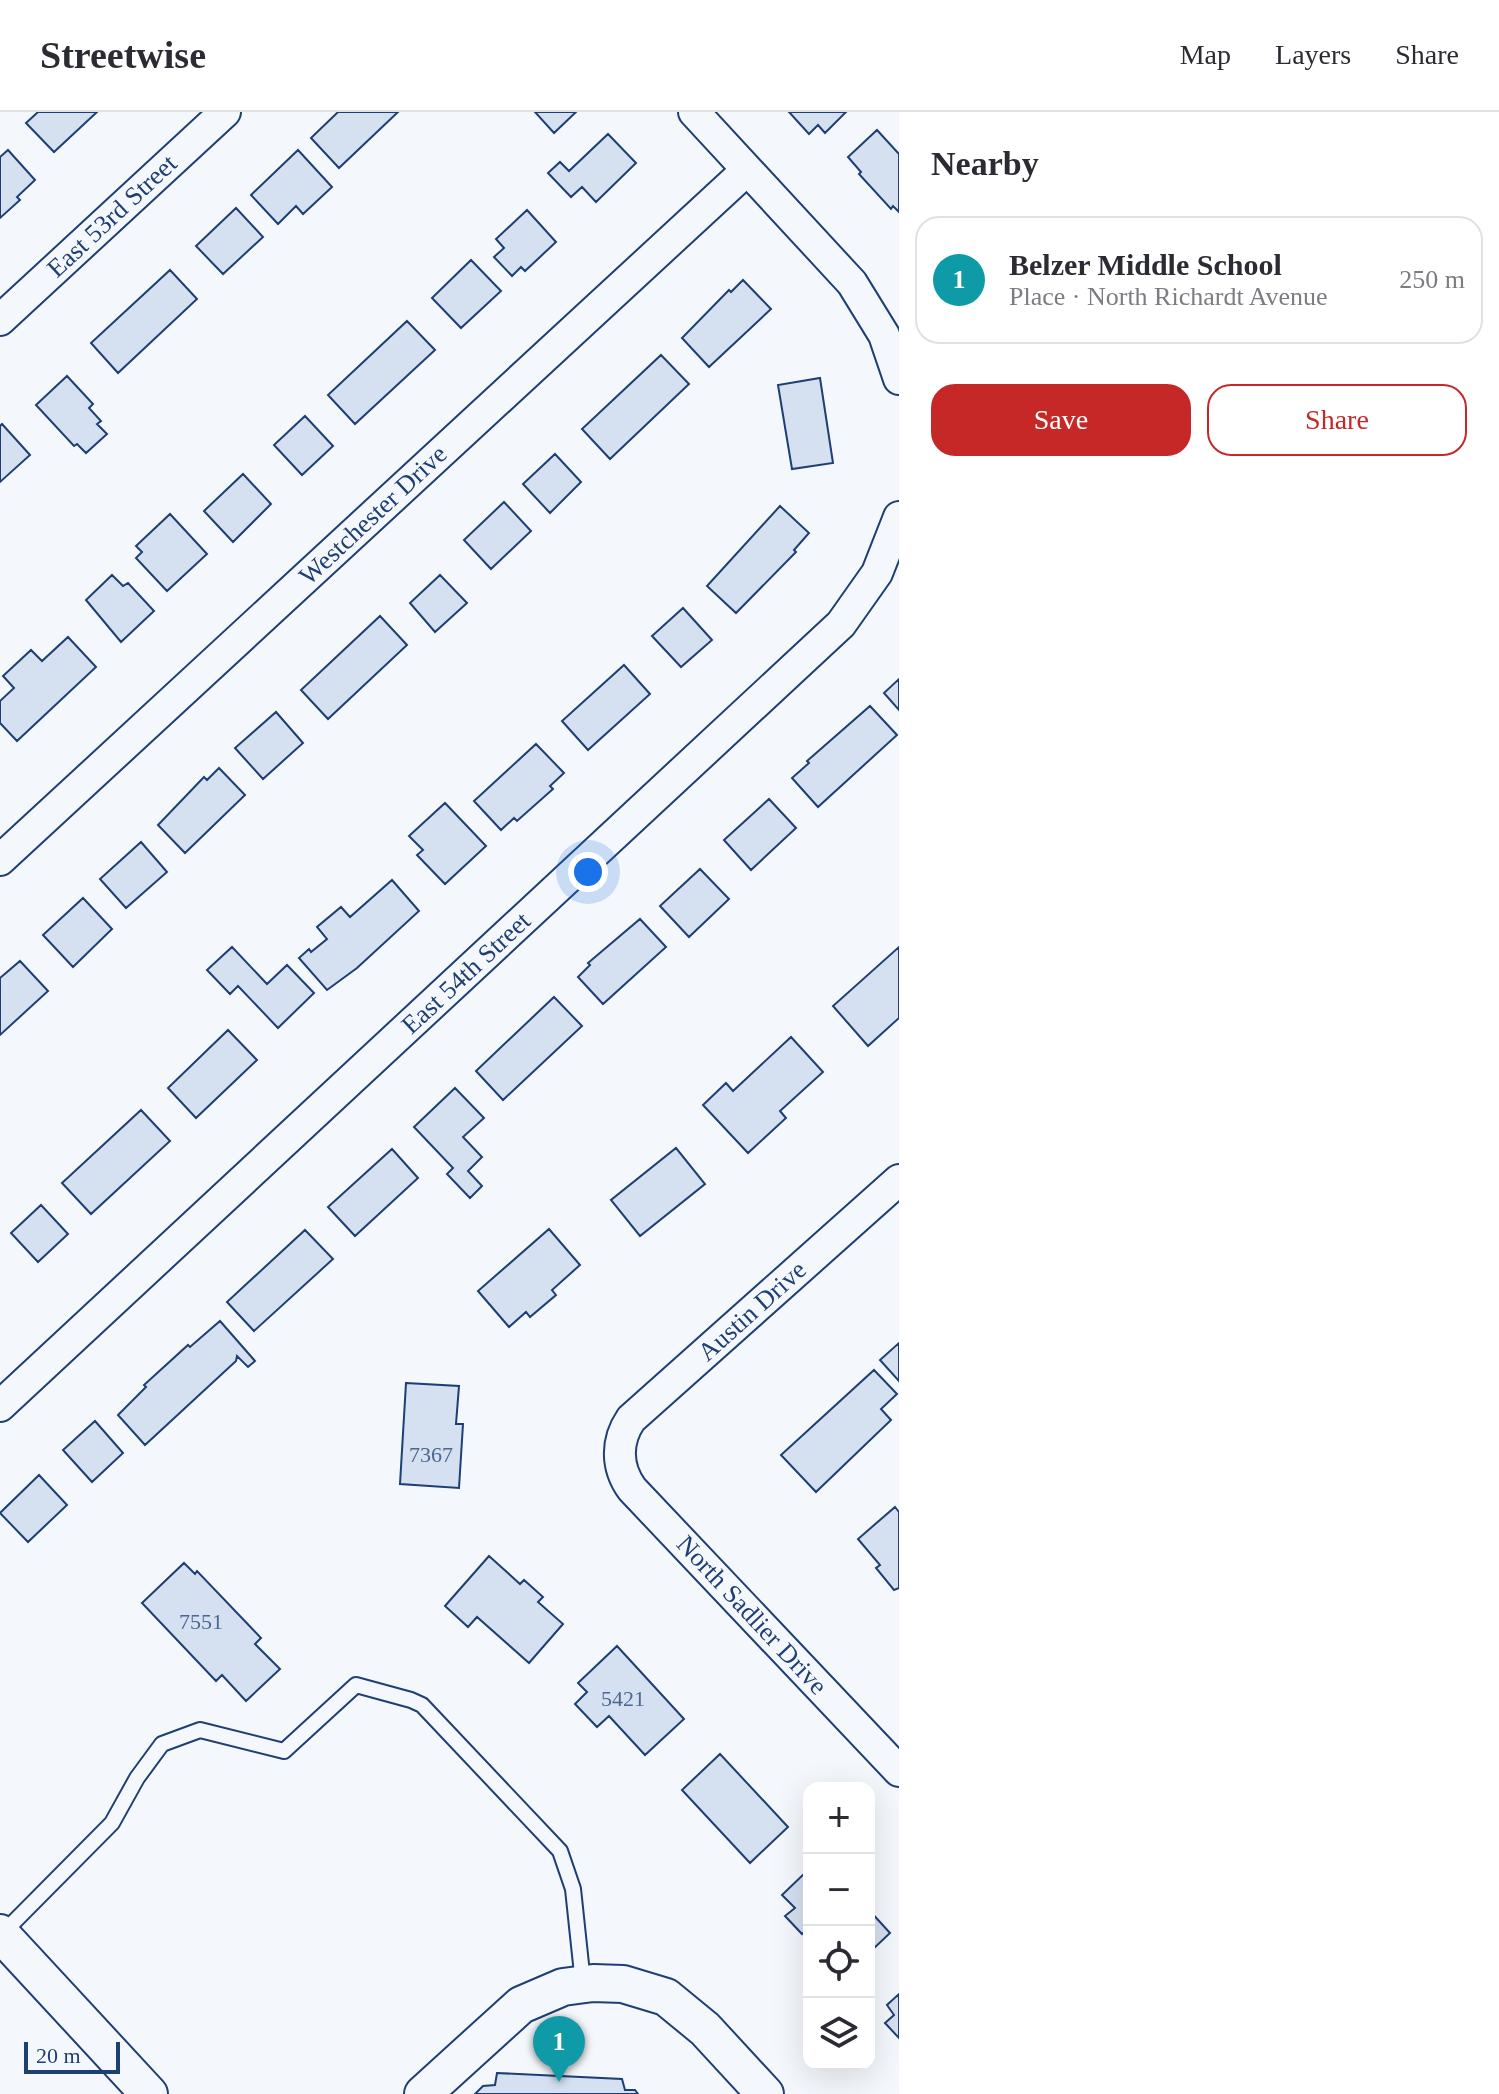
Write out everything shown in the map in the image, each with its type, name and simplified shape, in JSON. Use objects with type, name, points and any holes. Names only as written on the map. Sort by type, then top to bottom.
[{"type":"street","name":"East 53rd Street","points":[[0,320],[225,112]]},
{"type":"street","points":[[694,112],[861,295],[884,335],[899,379]]},
{"type":"street","name":"Westchester Drive","points":[[0,860],[747,170]]},
{"type":"street","name":"East 54th Street","points":[[0,1406],[841,624],[877,573],[899,517]]},
{"type":"street","name":"Austin Drive","points":[[619,1452],[631,1419],[899,1180]]},
{"type":"street","name":"North Sadlier Drive","points":[[619,1452],[621,1469],[632,1489],[899,1771]]},
{"type":"street","points":[[1,1934],[149,2094]]},
{"type":"street","points":[[423,2094],[521,2005],[563,1987],[583,1984],[623,1984],[666,1997],[705,2029],[765,2094]]},
{"type":"lane","points":[[1,1934],[112,1823],[137,1778],[162,1744],[200,1730],[284,1751],[356,1685],[422,1705],[560,1851],[573,1889],[583,1984]]},
{"type":"building","points":[[38,112],[97,112],[54,152],[26,123]]},
{"type":"building","points":[[338,112],[398,112],[339,168],[311,138]]},
{"type":"building","points":[[535,112],[576,112],[554,133]]},
{"type":"building","points":[[789,112],[846,112],[825,133],[818,125],[809,134]]},
{"type":"building","points":[[877,130],[899,154],[899,212],[893,206],[891,209],[848,157]]},
{"type":"building","points":[[608,134],[636,163],[596,202],[582,187],[571,197],[548,173],[560,162],[569,171]]},
{"type":"building","points":[[8,150],[35,180],[17,197],[20,200],[0,218],[0,157]]},
{"type":"building","points":[[298,150],[332,187],[303,214],[296,206],[278,224],[251,195]]},
{"type":"building","points":[[236,208],[263,237],[223,274],[196,246]]},
{"type":"building","points":[[527,210],[556,242],[525,271],[521,267],[512,276],[494,257],[504,248],[496,239]]},
{"type":"building","points":[[471,260],[501,291],[461,328],[432,298]]},
{"type":"building","points":[[170,270],[197,299],[118,373],[91,343]]},
{"type":"building","points":[[743,280],[771,309],[709,367],[682,338]]},
{"type":"building","points":[[407,321],[435,350],[355,424],[328,395]]},
{"type":"building","points":[[661,355],[689,384],[610,459],[582,429]]},
{"type":"building","points":[[67,376],[93,404],[89,408],[101,421],[97,424],[107,434],[86,453],[77,444],[74,446],[36,405]]},
{"type":"building","points":[[820,378],[833,463],[792,469],[778,385]]},
{"type":"building","points":[[305,416],[333,446],[302,475],[274,445]]},
{"type":"building","points":[[2,424],[30,455],[0,482],[0,426]]},
{"type":"building","points":[[555,454],[581,482],[550,513],[523,484]]},
{"type":"building","points":[[243,474],[271,504],[233,542],[204,511]]},
{"type":"building","points":[[504,502],[531,531],[491,569],[464,540]]},
{"type":"building","points":[[780,506],[809,533],[794,550],[796,552],[736,613],[707,586]]},
{"type":"building","points":[[170,514],[207,554],[167,591],[136,558],[142,552],[136,546]]},
{"type":"building","points":[[112,575],[123,586],[128,583],[154,611],[121,642],[86,600]]},
{"type":"building","points":[[440,575],[467,603],[435,632],[410,603]]},
{"type":"building","points":[[683,608],[712,640],[681,667],[652,636]]},
{"type":"building","points":[[380,616],[407,645],[328,719],[301,690]]},
{"type":"building","points":[[68,637],[96,667],[17,741],[0,723],[0,701],[14,688],[3,676],[31,650],[42,661]]},
{"type":"building","points":[[624,665],[650,694],[588,750],[562,721]]},
{"type":"building","points":[[899,679],[899,710],[884,693]]},
{"type":"building","points":[[870,706],[897,735],[818,807],[792,778]]},
{"type":"building","points":[[276,712],[303,743],[263,779],[235,748]]},
{"type":"building","points":[[536,744],[564,773],[550,786],[553,789],[517,821],[514,818],[501,830],[474,801]]},
{"type":"building","points":[[219,768],[245,795],[185,853],[158,825],[204,777],[207,780]]},
{"type":"building","points":[[769,799],[796,828],[751,870],[724,840]]},
{"type":"building","points":[[445,803],[486,846],[445,884],[417,855],[423,850],[409,836]]},
{"type":"building","points":[[141,842],[167,872],[126,908],[100,879]]},
{"type":"building","points":[[700,869],[729,899],[689,937],[660,906]]},
{"type":"building","points":[[392,880],[419,911],[357,968],[327,990],[299,958],[327,939],[317,927],[341,907],[350,917]]},
{"type":"building","points":[[83,898],[112,929],[73,967],[43,935]]},
{"type":"building","points":[[640,919],[666,947],[603,1004],[578,977],[590,965],[588,963]]},
{"type":"building","points":[[232,947],[267,984],[287,965],[314,993],[278,1028],[238,986],[230,994],[207,970]]},
{"type":"building","points":[[899,947],[899,1018],[868,1046],[833,1006]]},
{"type":"building","points":[[20,961],[48,991],[0,1035],[0,978]]},
{"type":"building","points":[[554,997],[582,1026],[503,1100],[476,1071]]},
{"type":"building","points":[[228,1030],[257,1060],[196,1118],[168,1088]]},
{"type":"building","points":[[791,1037],[823,1072],[780,1111],[786,1118],[748,1153],[703,1105],[726,1083],[733,1091]]},
{"type":"building","points":[[455,1088],[484,1118],[463,1137],[482,1157],[468,1171],[482,1186],[470,1198],[447,1174],[453,1168],[414,1127]]},
{"type":"building","points":[[141,1110],[170,1141],[91,1214],[62,1183]]},
{"type":"building","points":[[676,1148],[705,1184],[640,1236],[611,1200]]},
{"type":"building","points":[[392,1149],[418,1178],[355,1236],[328,1207]]},
{"type":"building","points":[[41,1205],[68,1234],[38,1262],[11,1233]]},
{"type":"building","points":[[549,1229],[580,1265],[552,1290],[556,1295],[530,1317],[526,1312],[509,1327],[478,1291]]},
{"type":"building","points":[[305,1230],[333,1259],[254,1331],[227,1302]]},
{"type":"building","points":[[220,1321],[255,1361],[248,1367],[237,1356],[236,1361],[145,1445],[118,1415],[146,1387],[144,1385]]},
{"type":"building","points":[[899,1343],[899,1381],[880,1360]]},
{"type":"building","points":[[874,1370],[897,1394],[881,1409],[891,1420],[816,1492],[781,1455]]},
{"type":"building","points":[[406,1383],[459,1386],[456,1424],[463,1424],[459,1488],[400,1484]]},
{"type":"building","points":[[95,1421],[123,1453],[92,1482],[63,1450]]},
{"type":"building","points":[[39,1475],[67,1505],[28,1542],[0,1513]]},
{"type":"building","points":[[895,1507],[899,1512],[899,1588],[894,1590],[876,1568],[880,1565],[858,1539]]},
{"type":"building","points":[[489,1556],[520,1584],[524,1580],[543,1597],[538,1602],[563,1624],[529,1663],[477,1617],[468,1627],[445,1606]]},
{"type":"building","points":[[184,1563],[195,1574],[197,1571],[261,1638],[255,1644],[280,1669],[246,1701],[222,1675],[216,1681],[142,1603]]},
{"type":"building","points":[[617,1646],[684,1719],[645,1755],[609,1716],[597,1727],[575,1704],[587,1692],[578,1683]]},
{"type":"building","points":[[720,1754],[788,1827],[750,1863],[682,1790]]},
{"type":"building","points":[[803,1875],[802,1934],[785,1916],[795,1908],[782,1895]]},
{"type":"building","points":[[875,1917],[890,1933],[875,1947]]},
{"type":"building","points":[[899,1994],[899,2038],[885,2023],[894,2015],[887,2005]]},
{"type":"building","points":[[497,2073],[622,2079],[625,2090],[635,2090],[638,2094],[475,2094],[483,2086],[495,2085]]},
{"type":"place","name":"Belzer Middle School","points":[[559,2082]]}]
